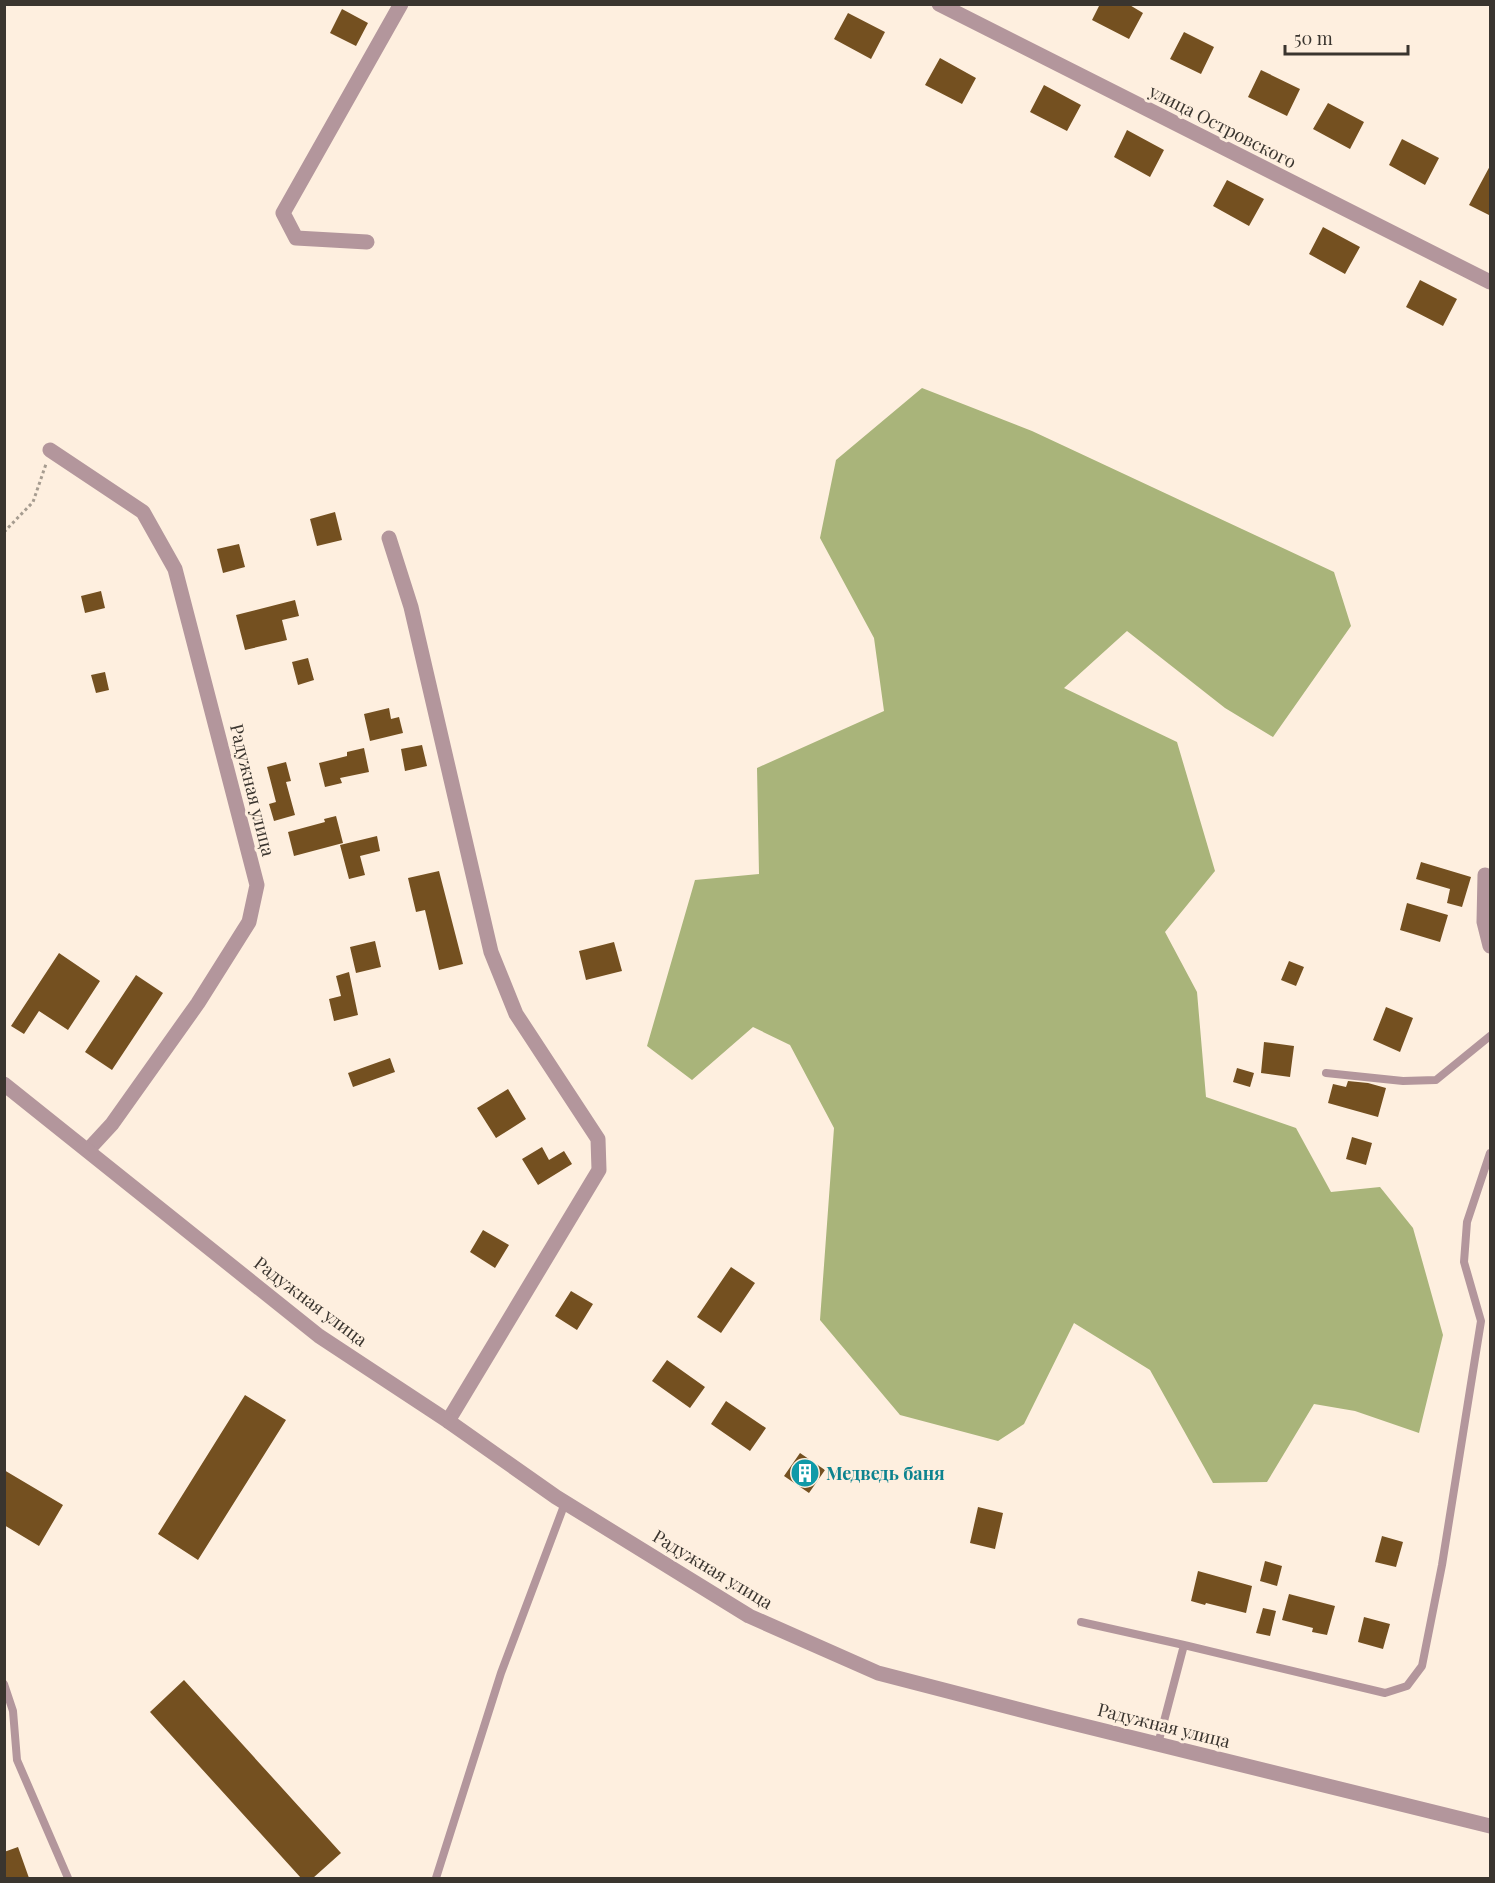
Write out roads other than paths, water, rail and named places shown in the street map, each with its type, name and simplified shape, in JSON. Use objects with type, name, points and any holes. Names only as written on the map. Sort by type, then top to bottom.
[{"type":"street","points":[[367,242],[296,238],[283,213],[401,4]]},
{"type":"street","name":"улица Островского","points":[[939,4],[1491,282]]},
{"type":"street","name":"Радужная улица","points":[[50,450],[143,512],[175,569],[257,885],[249,922],[198,1003],[112,1124],[88,1150]]},
{"type":"street","points":[[388,538],[411,607],[491,952],[516,1014],[598,1139],[599,1170],[448,1421]]},
{"type":"street","points":[[1485,875],[1484,922],[1491,946]]},
{"type":"street","name":"Радужная улица","points":[[4,1084],[319,1336],[448,1421],[565,1503],[749,1616],[878,1673],[1491,1826]]},
{"type":"lane","points":[[1326,1073],[1403,1081],[1436,1080],[1491,1036]]},
{"type":"lane","points":[[1081,1622],[1385,1693],[1407,1686],[1422,1666],[1443,1565],[1481,1321],[1464,1263],[1467,1222],[1491,1153]]},
{"type":"lane","points":[[436,1878],[501,1673],[565,1503]]},
{"type":"lane","points":[[1158,1744],[1184,1645]]},
{"type":"lane","points":[[4,1684],[12,1711],[17,1760],[68,1878]]},
{"type":"place","name":"Медведь баня","points":[[805,1473]]}]
